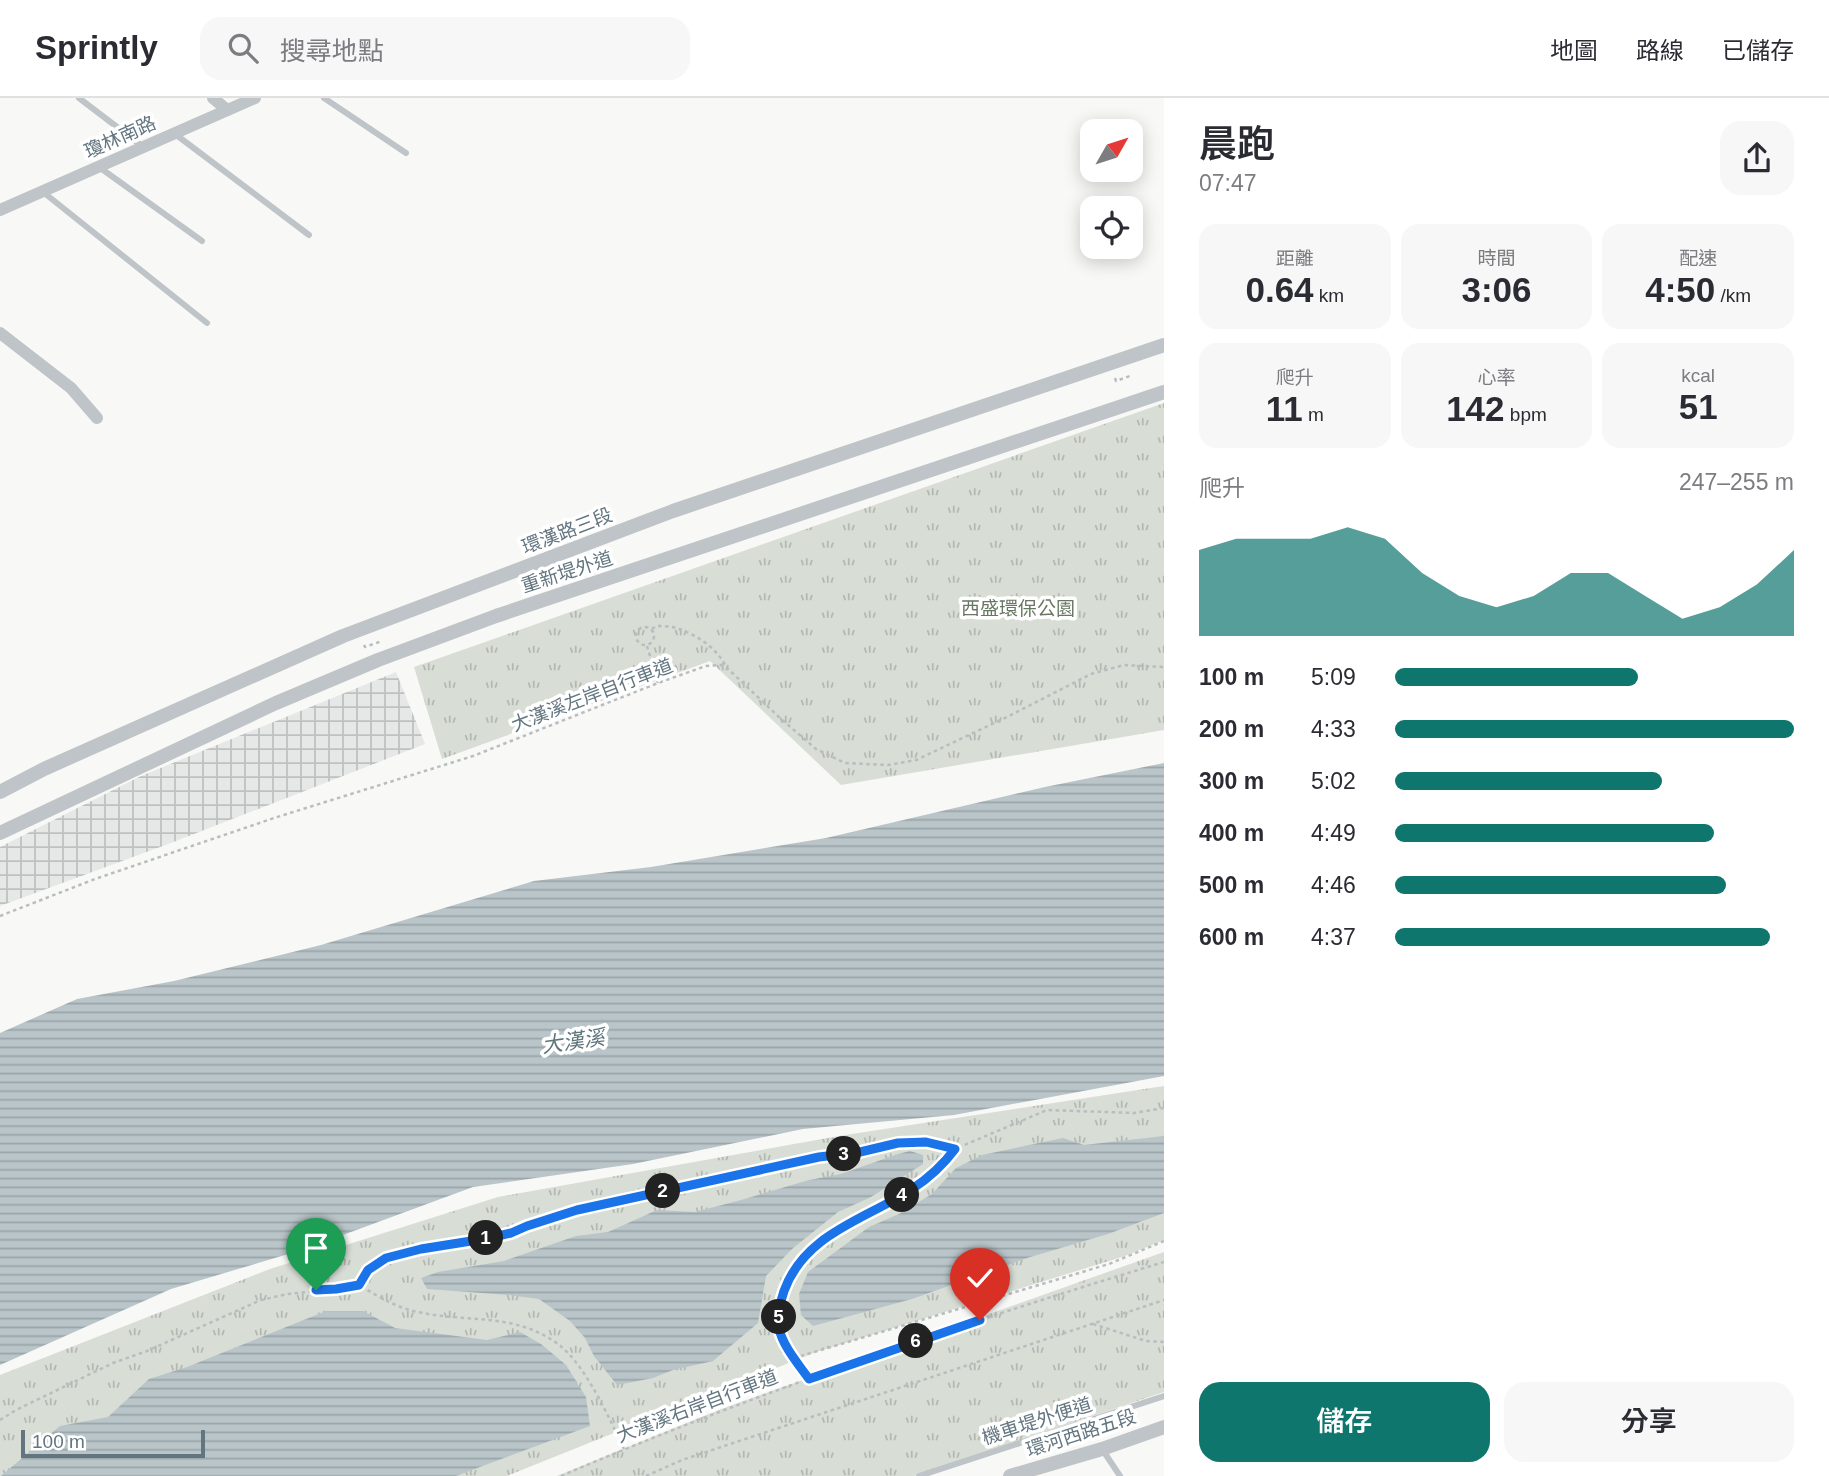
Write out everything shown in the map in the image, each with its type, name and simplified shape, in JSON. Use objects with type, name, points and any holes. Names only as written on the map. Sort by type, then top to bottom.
[{"type":"street","points":[[213,98],[227,110]]},
{"type":"street","name":"瓊林南路","points":[[0,210],[255,98]]},
{"type":"street","points":[[0,333],[71,388],[97,418]]},
{"type":"street","name":"環漢路三段","points":[[0,792],[44,769],[343,636],[673,512],[1164,345]]},
{"type":"street","name":"重新堤外道","points":[[0,833],[243,718],[378,660],[496,616],[1164,393]]},
{"type":"street","name":"環河西路五段","points":[[1010,1476],[1102,1449],[1164,1427]]},
{"type":"lane","points":[[79,98],[144,147]]},
{"type":"lane","points":[[324,98],[405,153]]},
{"type":"lane","points":[[175,134],[309,235]]},
{"type":"lane","points":[[99,167],[202,241]]},
{"type":"lane","points":[[44,192],[207,323]]},
{"type":"lane","name":"機車堤外便道","points":[[919,1476],[1164,1396]]},
{"type":"lane","points":[[1102,1449],[1120,1476]]},
{"type":"path","points":[[1115,378],[1116,381],[1130,376]]},
{"type":"path","points":[[647,646],[637,641],[636,633],[643,627],[677,628],[692,635],[708,645],[723,659],[726,667],[816,749],[845,763],[888,765],[916,760],[1091,674],[1124,665],[1164,667]]},
{"type":"path","points":[[647,646],[653,641],[652,629]]},
{"type":"path","points":[[364,645],[365,647],[382,641]]},
{"type":"path","points":[[647,646],[658,683]]},
{"type":"path","name":"大漢溪左岸自行車道","points":[[0,916],[95,879],[274,818],[473,757],[658,683],[706,667],[726,667]]},
{"type":"path","points":[[809,1379],[779,1329],[779,1306],[790,1274],[807,1252],[841,1227],[913,1189],[941,1168],[955,1149],[1047,1110],[1134,1113],[1164,1108]]},
{"type":"path","points":[[359,1285],[368,1270],[386,1258],[511,1233],[577,1210],[754,1170],[898,1143],[926,1142],[955,1149]]},
{"type":"path","points":[[794,1358],[1109,1264],[1164,1241]]},
{"type":"path","name":"大漢溪右岸自行車道","points":[[561,1476],[624,1449],[809,1379],[917,1341],[1164,1262]]},
{"type":"path","points":[[0,1420],[113,1363],[147,1351],[261,1300],[359,1285],[378,1297],[416,1312],[500,1320],[528,1328],[558,1345],[577,1364],[624,1449]]},
{"type":"path","points":[[646,1476],[695,1456],[1164,1300]]},
{"type":"path","points":[[1092,1323],[1146,1341],[1164,1342]]},
{"type":"shaded area","points":[[396,672],[425,744],[0,906],[0,847],[141,776]]},
{"type":"green space","name":"西盛環保公園","points":[[1164,403],[1164,730],[841,785],[710,661],[442,759],[414,667]]},
{"type":"green space","points":[[1164,1086],[1164,1240],[1125,1256],[816,1352],[507,1476],[0,1476],[0,1375],[270,1269],[498,1197],[839,1136]]},
{"type":"green space","points":[[1164,1252],[1164,1392],[914,1476],[557,1476],[721,1409]]},
{"type":"water","name":"大漢溪","points":[[1164,763],[1164,1076],[954,1115],[803,1129],[633,1164],[473,1187],[305,1249],[171,1289],[0,1365],[0,1033],[77,999],[174,981],[321,945],[534,881],[651,867],[826,838],[1045,787]]},
{"type":"water","points":[[1164,1136],[1164,1213],[912,1299],[813,1326],[801,1315],[799,1294],[808,1272],[869,1227],[899,1214],[932,1194],[956,1168],[982,1155],[1063,1138],[1084,1145]]},
{"type":"water","points":[[910,1151],[923,1155],[923,1164],[871,1197],[838,1212],[792,1249],[766,1276],[758,1323],[713,1361],[673,1370],[653,1378],[617,1385],[570,1321],[539,1299],[427,1289],[421,1278],[438,1272],[504,1261],[576,1236],[608,1232],[657,1210],[695,1212],[809,1180],[841,1174]]},
{"type":"water","points":[[326,1311],[363,1311],[395,1328],[487,1340],[520,1332],[541,1344],[566,1365],[586,1397],[590,1426],[456,1476],[1,1476],[60,1426],[108,1417],[149,1379],[187,1367]]},
{"type":"route","points":[[316,1290],[359,1285],[368,1270],[386,1258],[511,1233],[577,1210],[819,1157],[860,1152],[898,1143],[926,1142],[955,1149],[941,1168],[913,1189],[841,1227],[807,1252],[790,1274],[779,1306],[779,1329],[791,1354],[809,1379],[980,1320]]}]
